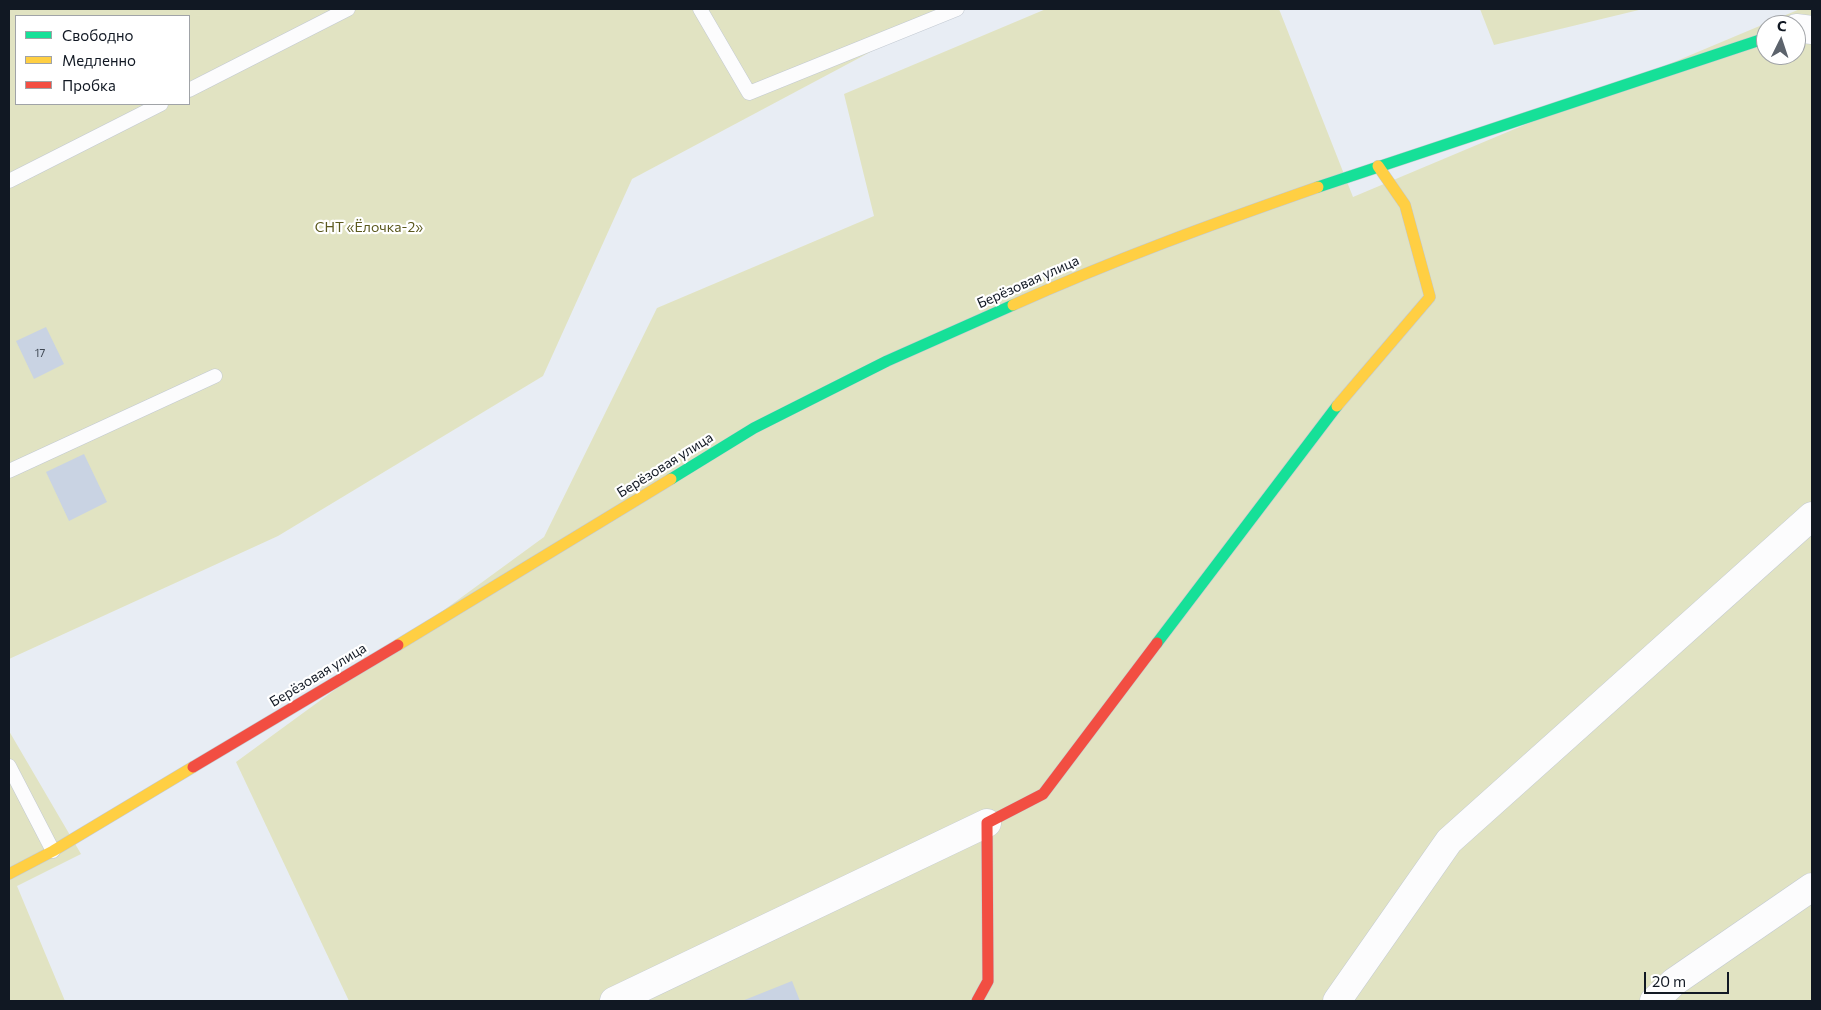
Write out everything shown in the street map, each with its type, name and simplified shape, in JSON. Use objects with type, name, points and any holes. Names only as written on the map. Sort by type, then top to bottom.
[{"type":"street","name":"Берёзовая улица","points":[[9,874],[53,850],[516,574],[754,428],[887,361],[1071,279],[1206,226],[1378,166],[1756,41]]},
{"type":"street","points":[[614,1001],[987,823],[1043,794],[1329,415],[1430,297],[1405,205],[1378,166]]},
{"type":"street","points":[[1337,1001],[1449,841],[1812,516]]},
{"type":"street","points":[[977,1001],[988,981],[987,823]]},
{"type":"street","points":[[1654,1001],[1674,982],[1812,887]]},
{"type":"lane","points":[[190,89],[348,9]]},
{"type":"lane","points":[[700,9],[749,94],[957,9]]},
{"type":"lane","points":[[9,181],[159,105]]},
{"type":"lane","points":[[9,471],[215,376]]},
{"type":"lane","points":[[9,766],[53,850]]},
{"type":"green space","name":"СНТ «Ёлочка-2»","points":[[9,9],[951,9],[632,179],[543,376],[278,536],[9,659]]},
{"type":"green space","points":[[1046,9],[1279,9],[1353,197],[1756,28],[1756,65],[1806,65],[1806,15],[1786,15],[1800,9],[1812,9],[1812,1001],[349,1001],[236,762],[544,537],[657,308],[874,216],[844,94]]},
{"type":"green space","points":[[1480,9],[1643,9],[1494,45]]},
{"type":"green space","points":[[9,731],[81,854],[17,886],[65,1001],[9,1001]]},
{"type":"building","points":[[46,327],[64,364],[34,379],[16,341]]},
{"type":"building","points":[[84,454],[107,502],[69,521],[46,472]]},
{"type":"building","points":[[792,981],[800,1001],[742,1001]]},
{"type":"traffic: fast","points":[[1318,187],[1756,41]]},
{"type":"traffic: fast","points":[[671,479],[754,428],[887,361],[1013,305]]},
{"type":"traffic: fast","points":[[1157,643],[1337,406]]},
{"type":"traffic: slow","points":[[1337,406],[1430,297],[1405,205],[1378,166]]},
{"type":"traffic: slow","points":[[1013,305],[1164,243],[1318,187]]},
{"type":"traffic: slow","points":[[398,645],[671,479]]},
{"type":"traffic: slow","points":[[9,874],[53,851],[193,767]]},
{"type":"traffic: jam","points":[[977,1001],[988,981],[987,823],[1043,794],[1157,643]]},
{"type":"traffic: jam","points":[[193,767],[398,645]]}]
